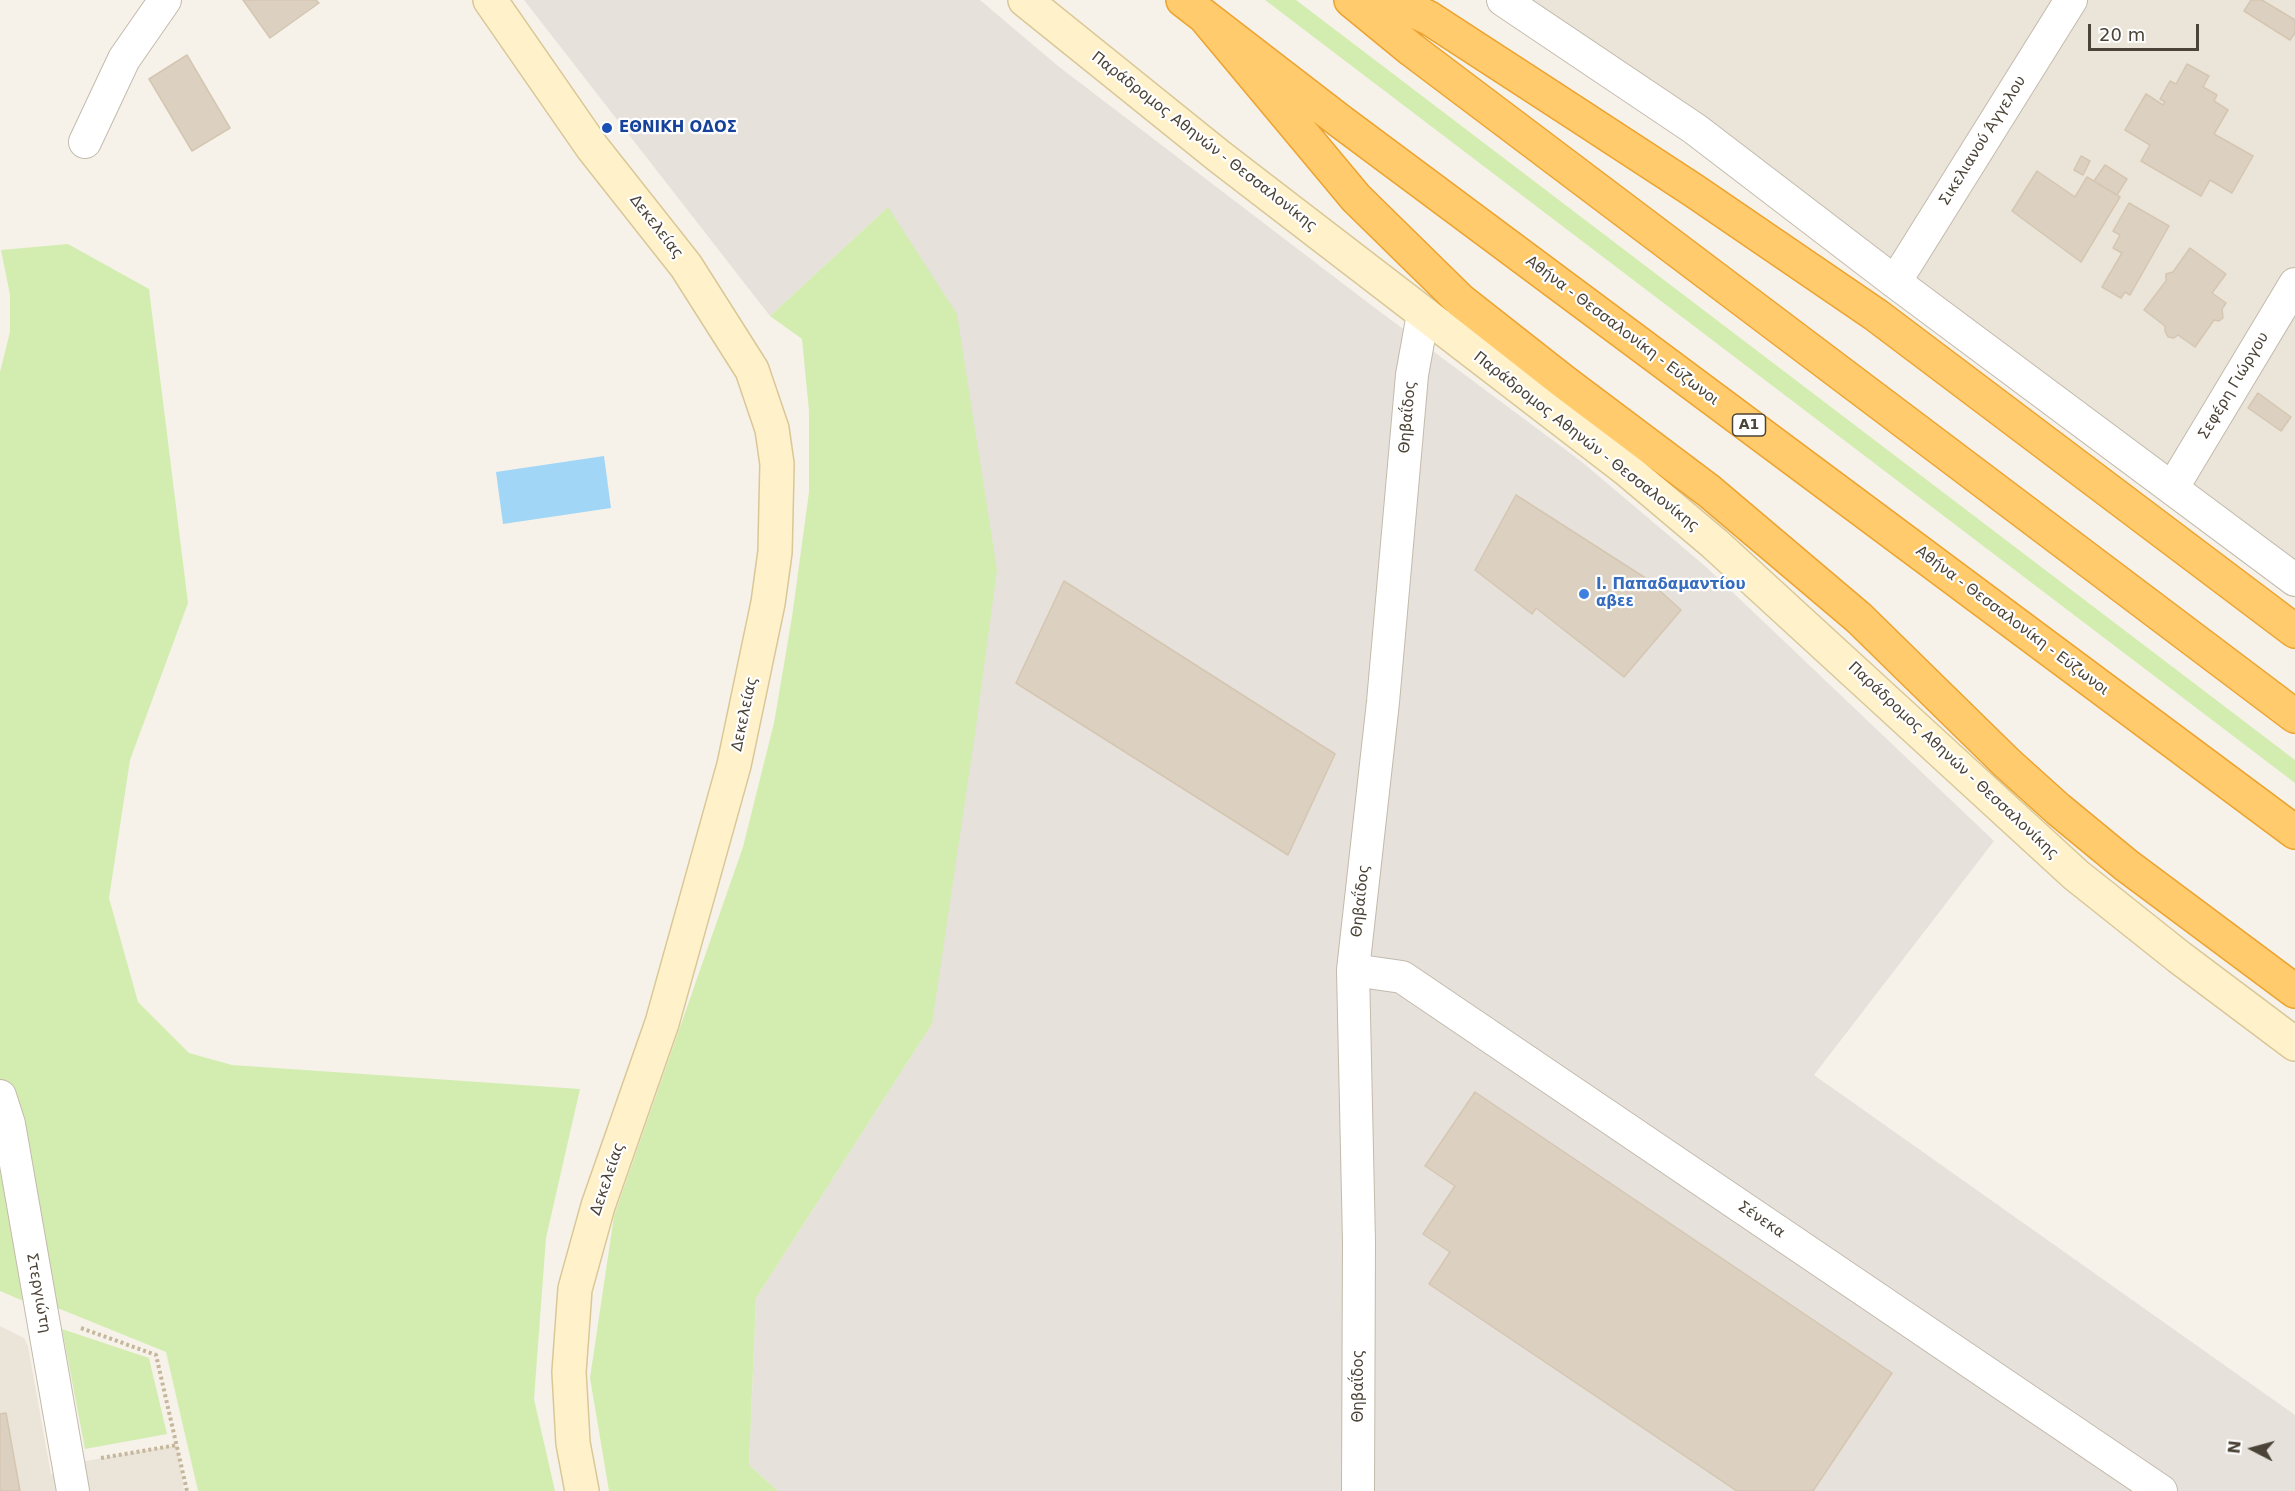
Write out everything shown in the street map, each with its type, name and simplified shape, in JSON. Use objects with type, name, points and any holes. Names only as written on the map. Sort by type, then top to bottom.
[{"type":"highway","points":[[1351,0],[1412,50],[2295,716]]},
{"type":"highway","points":[[1392,0],[1429,18],[1572,111],[1753,230],[1876,315],[2295,631]]},
{"type":"highway","points":[[1193,8],[1356,198],[1461,301],[1709,491],[1859,618],[2007,764],[2058,809],[2126,865],[2295,991]]},
{"type":"highway","name":"Αθήνα - Θεσσαλονίκη - Εύζωνοι","points":[[1193,8],[1350,129],[2295,831]]},
{"type":"main road","name":"Δεκελείας","points":[[490,0],[592,147],[686,266],[746,361],[762,395],[772,429],[777,464],[775,552],[768,603],[734,765],[662,1023],[598,1206],[575,1289],[569,1372],[573,1443],[582,1491]]},
{"type":"main road","name":"Παράδρομος Αθηνών - Θεσσαλονίκης","points":[[1024,0],[1220,157],[1626,469],[1759,584],[2076,875],[2179,957],[2295,1044]]},
{"type":"street","points":[[85,142],[123,59],[165,0]]},
{"type":"street","points":[[1503,0],[1695,129],[1895,282],[2295,580]]},
{"type":"street","name":"Σικελιανού Άγγελου","points":[[1895,282],[2071,0]]},
{"type":"street","name":"Σεφέρη Γιώργου","points":[[2173,487],[2295,284]]},
{"type":"street","name":"Θηβαΐδος","points":[[1358,1491],[1359,1242],[1353,970],[1383,702],[1412,375],[1423,314]]},
{"type":"street","name":"Σένεκα","points":[[1353,970],[1402,977],[2161,1491]]},
{"type":"street","name":"Στεργιώτη","points":[[0,1096],[9,1124],[71,1478]]},
{"type":"path","points":[[41,1314],[156,1355],[187,1491]]},
{"type":"path","points":[[71,1478],[177,1445]]},
{"type":"shaded area","points":[[524,0],[980,0],[1058,66],[1371,305],[1582,462],[1705,566],[1994,841],[1814,1075],[2295,1415],[2295,1491],[778,1491],[749,1465],[756,1298],[932,1024],[888,207],[770,316]]},
{"type":"shaded area","points":[[1518,0],[2295,0],[2295,564],[1928,287]]},
{"type":"shaded area","points":[[0,1326],[24,1338],[28,1346],[51,1475],[68,1464],[177,1445],[184,1491],[0,1491]]},
{"type":"green space","points":[[1265,0],[1296,0],[2295,760],[2295,783]]},
{"type":"green space","points":[[888,207],[957,314],[997,570],[932,1024],[756,1298],[749,1465],[778,1491],[609,1491],[590,1378],[614,1216],[743,847],[774,723],[792,617],[809,492],[809,411],[802,339],[770,316]]},
{"type":"green space","points":[[68,244],[149,289],[188,603],[130,760],[109,898],[138,1002],[189,1053],[232,1065],[580,1089],[546,1238],[534,1399],[555,1491],[198,1491],[166,1352],[60,1309],[21,1300],[0,1291],[0,372],[10,332],[10,295],[1,250]]},
{"type":"green space","points":[[62,1329],[149,1358],[167,1434],[85,1449]]},
{"type":"water","points":[[604,456],[611,508],[503,524],[496,472]]},
{"type":"building","points":[[243,0],[316,0],[319,3],[270,38]]},
{"type":"building","points":[[2251,0],[2262,0],[2295,20],[2295,33],[2290,40],[2244,11]]},
{"type":"building","points":[[187,55],[230,128],[192,151],[149,79]]},
{"type":"building","points":[[2187,64],[2209,76],[2203,87],[2217,95],[2214,101],[2228,110],[2214,134],[2253,156],[2232,193],[2210,180],[2201,196],[2141,161],[2150,145],[2125,130],[2146,94],[2163,105],[2165,102],[2160,99],[2170,81],[2176,84]]},
{"type":"building","points":[[2081,156],[2090,161],[2083,175],[2074,170]]},
{"type":"building","points":[[2105,165],[2127,179],[2117,195],[2094,181]]},
{"type":"building","points":[[2037,171],[2075,197],[2087,177],[2120,197],[2081,262],[2012,211]]},
{"type":"building","points":[[2129,203],[2169,226],[2130,295],[2125,292],[2121,298],[2102,287],[2122,253],[2113,248],[2120,235],[2113,231]]},
{"type":"building","points":[[2190,248],[2226,274],[2212,293],[2226,303],[2222,309],[2223,318],[2219,321],[2214,320],[2195,347],[2178,335],[2174,338],[2168,337],[2165,326],[2144,310],[2166,281],[2166,274],[2173,272]]},
{"type":"building","points":[[2258,393],[2291,417],[2281,431],[2248,408]]},
{"type":"building","name":"Ι. Παπαδαμαντίου αβεε","points":[[1516,495],[1647,579],[1681,610],[1624,677],[1536,608],[1532,614],[1475,570]]},
{"type":"building","points":[[1064,581],[1335,754],[1288,855],[1016,683]]},
{"type":"building","points":[[1475,1092],[1892,1373],[1813,1491],[1737,1491],[1429,1284],[1450,1252],[1423,1234],[1455,1186],[1425,1166]]},
{"type":"building","points":[[6,1413],[20,1491],[0,1491],[0,1414]]},
{"type":"place","name":"ΕΘΝΙΚΗ ΟΔΟΣ","points":[[607,128]]},
{"type":"place","name":"Ι. Παπαδαμαντίου αβεε","points":[[1584,594]]}]
